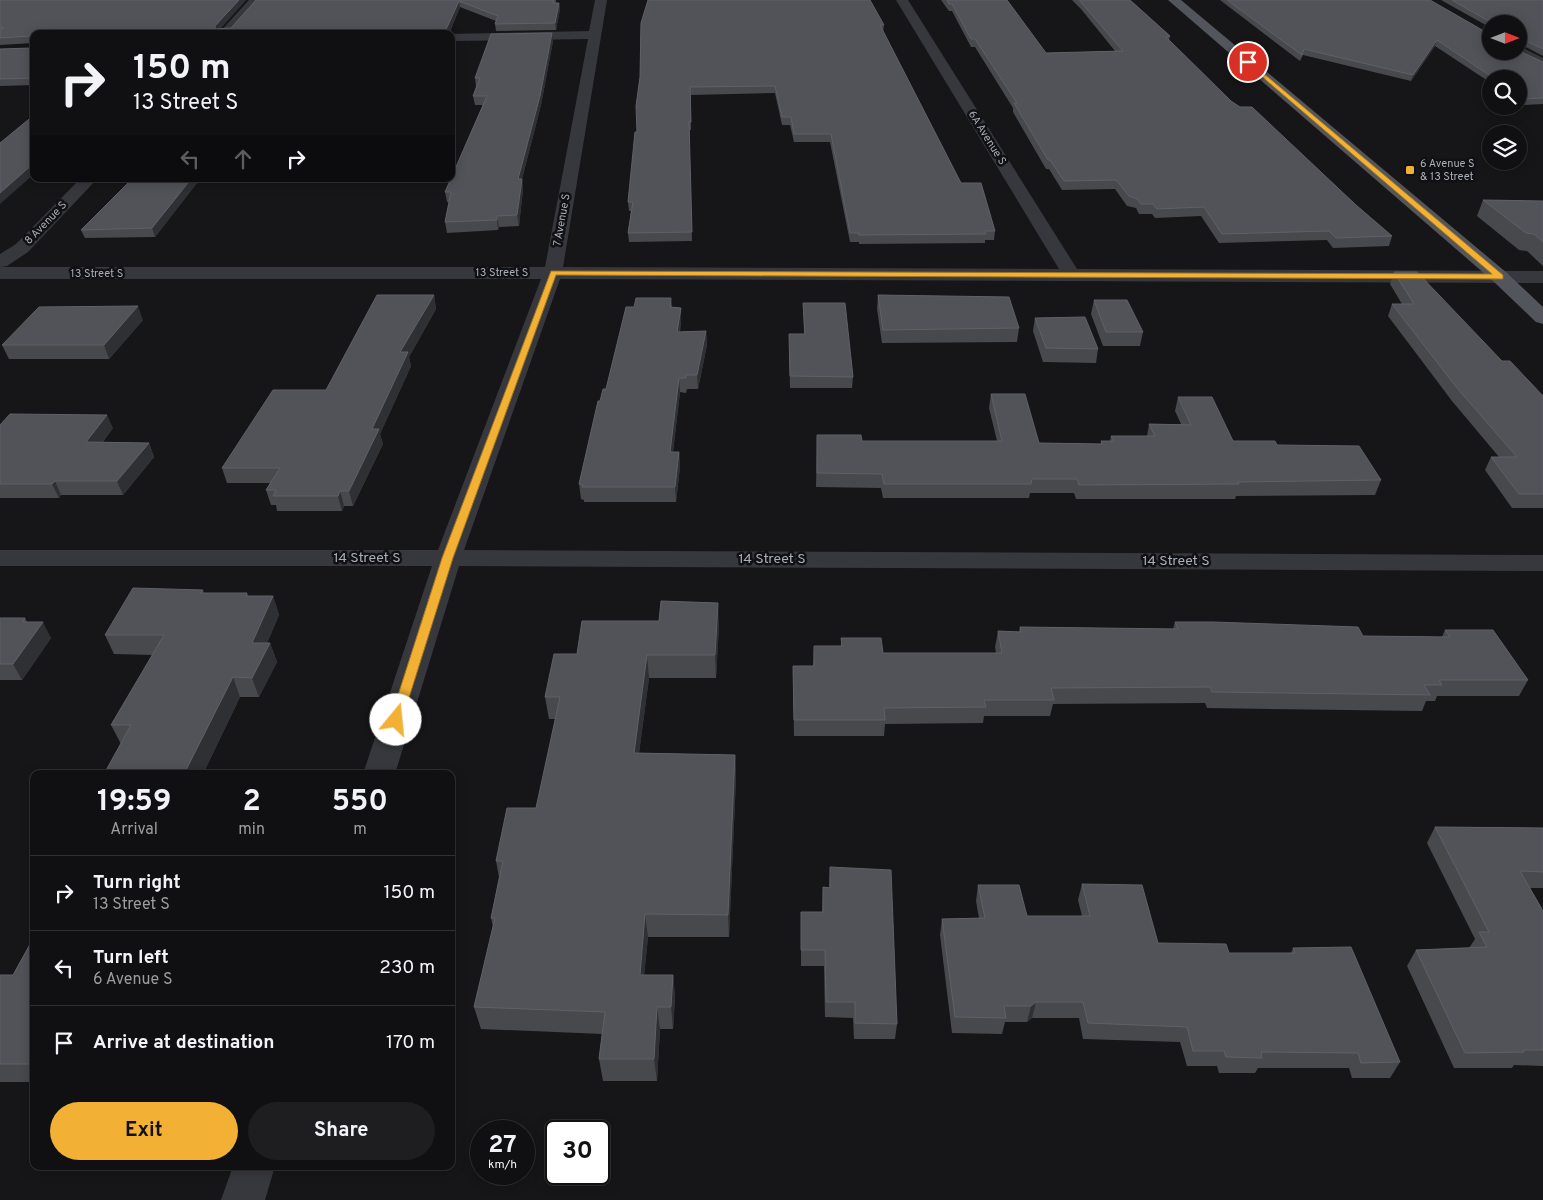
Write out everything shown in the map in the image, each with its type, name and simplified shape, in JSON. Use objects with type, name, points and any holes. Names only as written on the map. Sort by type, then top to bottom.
[{"type":"main road","points":[[1174,0],[1500,277],[1543,318]]},
{"type":"street","points":[[228,30],[255,0]]},
{"type":"street","name":"7 Avenue S","points":[[380,770],[448,558],[553,273],[601,0]]},
{"type":"street","name":"6A Avenue S","points":[[902,0],[1072,276]]},
{"type":"street","points":[[455,37],[596,35]]},
{"type":"street","points":[[1528,55],[1543,64]]},
{"type":"street","name":"8 Avenue S","points":[[0,262],[22,248],[86,182]]},
{"type":"street","name":"13 Street S","points":[[0,274],[553,273],[1543,277]]},
{"type":"street","name":"14 Street S","points":[[0,558],[1543,563]]},
{"type":"street","points":[[243,1200],[253,1170]]},
{"type":"building","points":[[0,0],[239,0],[215,26],[215,29],[231,28],[256,0],[554,0],[553,3],[559,3],[555,23],[495,24],[498,16],[459,1],[446,30],[30,30],[30,36],[0,38],[0,30],[4,28],[0,28]]},
{"type":"building","points":[[648,0],[870,0],[884,25],[880,25],[961,183],[981,183],[995,231],[985,231],[986,234],[859,235],[859,233],[850,233],[831,134],[794,134],[791,117],[782,117],[775,86],[690,87],[692,232],[628,233],[633,202],[628,202],[635,132],[637,132],[636,106],[640,77],[641,23]]},
{"type":"building","points":[[947,0],[1007,0],[1046,53],[1123,51],[1079,0],[1130,0],[1170,36],[1166,37],[1231,101],[1240,107],[1252,107],[1356,205],[1392,236],[1336,238],[1329,231],[1222,234],[1204,207],[1157,209],[1153,204],[1141,204],[1137,199],[1129,196],[1116,180],[1064,181],[1050,160],[1048,160],[1014,103],[1017,103],[975,39],[971,39],[952,4],[949,4]]},
{"type":"building","points":[[1227,0],[1430,0],[1482,30],[1482,60],[1528,60],[1528,55],[1543,62],[1543,98],[1527,99],[1527,70],[1482,70],[1437,40],[1413,75],[1304,49],[1302,55]]},
{"type":"building","points":[[1452,0],[1543,0],[1543,49],[1528,42],[1528,15],[1482,15],[1482,17]]},
{"type":"building","points":[[552,33],[540,96],[518,179],[522,179],[517,215],[497,216],[497,220],[445,222],[451,192],[445,192],[449,182],[455,182],[455,169],[487,96],[473,96],[480,78],[475,78],[491,34]]},
{"type":"building","points":[[30,48],[30,78],[0,79],[0,49]]},
{"type":"building","points":[[30,118],[30,167],[0,193],[0,143]]},
{"type":"building","points":[[129,182],[189,182],[152,228],[81,230]]},
{"type":"building","points":[[1483,200],[1543,201],[1543,242],[1534,234],[1526,233]]},
{"type":"building","points":[[1394,272],[1417,272],[1502,361],[1510,361],[1543,396],[1543,494],[1519,494],[1491,457],[1517,457],[1457,388],[1392,304],[1414,304]]},
{"type":"building","points":[[377,295],[434,295],[400,352],[408,352],[372,429],[379,429],[349,491],[340,491],[338,496],[273,496],[276,490],[266,490],[280,468],[222,468],[273,390],[326,390]]},
{"type":"building","points":[[878,295],[1009,297],[1019,328],[883,330]]},
{"type":"building","points":[[636,298],[671,298],[670,307],[681,308],[677,332],[706,331],[697,375],[686,375],[686,378],[679,378],[670,452],[679,452],[675,487],[582,487],[583,485],[579,484],[598,401],[600,401],[603,389],[606,389],[626,307],[634,307]]},
{"type":"building","points":[[1094,300],[1127,300],[1143,332],[1106,332]]},
{"type":"building","points":[[803,303],[845,303],[853,377],[790,376],[789,334],[805,334]]},
{"type":"building","points":[[138,306],[104,345],[2,345],[39,307]]},
{"type":"building","points":[[1085,317],[1098,349],[1046,348],[1035,318]]},
{"type":"building","points":[[991,394],[1025,394],[1039,443],[1102,444],[1101,441],[1114,441],[1111,436],[1155,436],[1149,424],[1191,425],[1178,397],[1212,397],[1233,441],[1275,441],[1277,445],[1359,446],[1381,480],[1238,482],[1239,484],[1079,485],[1077,479],[1032,479],[1031,484],[884,484],[882,474],[817,473],[817,435],[861,435],[862,441],[1002,441]]},
{"type":"building","points":[[10,414],[107,415],[86,442],[149,443],[117,481],[55,481],[52,484],[0,484],[0,425]]},
{"type":"building","points":[[133,588],[203,590],[200,593],[247,593],[246,596],[273,596],[252,643],[270,643],[252,678],[233,677],[186,770],[106,770],[131,725],[111,725],[164,635],[105,635]]},
{"type":"building","points":[[661,601],[718,603],[715,655],[647,655],[634,753],[735,755],[728,915],[645,914],[640,975],[673,975],[671,1007],[657,1007],[654,1059],[599,1059],[605,1012],[474,1007],[495,918],[491,918],[503,861],[496,861],[507,808],[536,808],[560,697],[545,697],[554,654],[577,654],[582,621],[659,621]]},
{"type":"building","points":[[0,618],[25,618],[23,622],[43,622],[13,664],[0,664]]},
{"type":"building","points":[[1175,622],[1358,627],[1363,636],[1450,637],[1445,630],[1493,630],[1528,680],[1439,680],[1442,685],[1424,685],[1430,695],[1212,692],[1210,687],[1051,688],[1054,700],[984,700],[986,707],[884,708],[885,720],[794,720],[793,666],[814,666],[814,646],[842,646],[841,638],[881,638],[883,653],[1002,653],[998,631],[1021,632],[1020,627],[1178,629]]},
{"type":"building","points":[[1435,827],[1543,828],[1543,872],[1520,871],[1543,911],[1543,1050],[1465,1053],[1416,950],[1487,947],[1479,932],[1489,932]]},
{"type":"building","points":[[830,867],[891,870],[897,1024],[855,1023],[855,1002],[826,1002],[825,950],[801,950],[801,912],[823,912],[823,887],[830,888]]},
{"type":"building","points":[[1082,884],[1142,885],[1158,943],[1226,944],[1229,953],[1295,953],[1293,948],[1351,947],[1400,1062],[1361,1063],[1358,1053],[1261,1052],[1262,1058],[1226,1057],[1224,1051],[1193,1051],[1187,1027],[1088,1023],[1083,1002],[1036,1002],[1031,1006],[1004,1006],[1006,1018],[955,1017],[942,919],[985,918],[978,885],[1019,885],[1027,916],[1090,916]]},
{"type":"building","points":[[30,944],[30,1064],[0,1064],[0,975],[13,975]]},
{"type":"place","name":"6 Avenue S & 13 Street","points":[[1410,170]]},
{"type":"route","points":[[396,720],[448,558],[553,273],[1500,277],[1248,62]]}]
